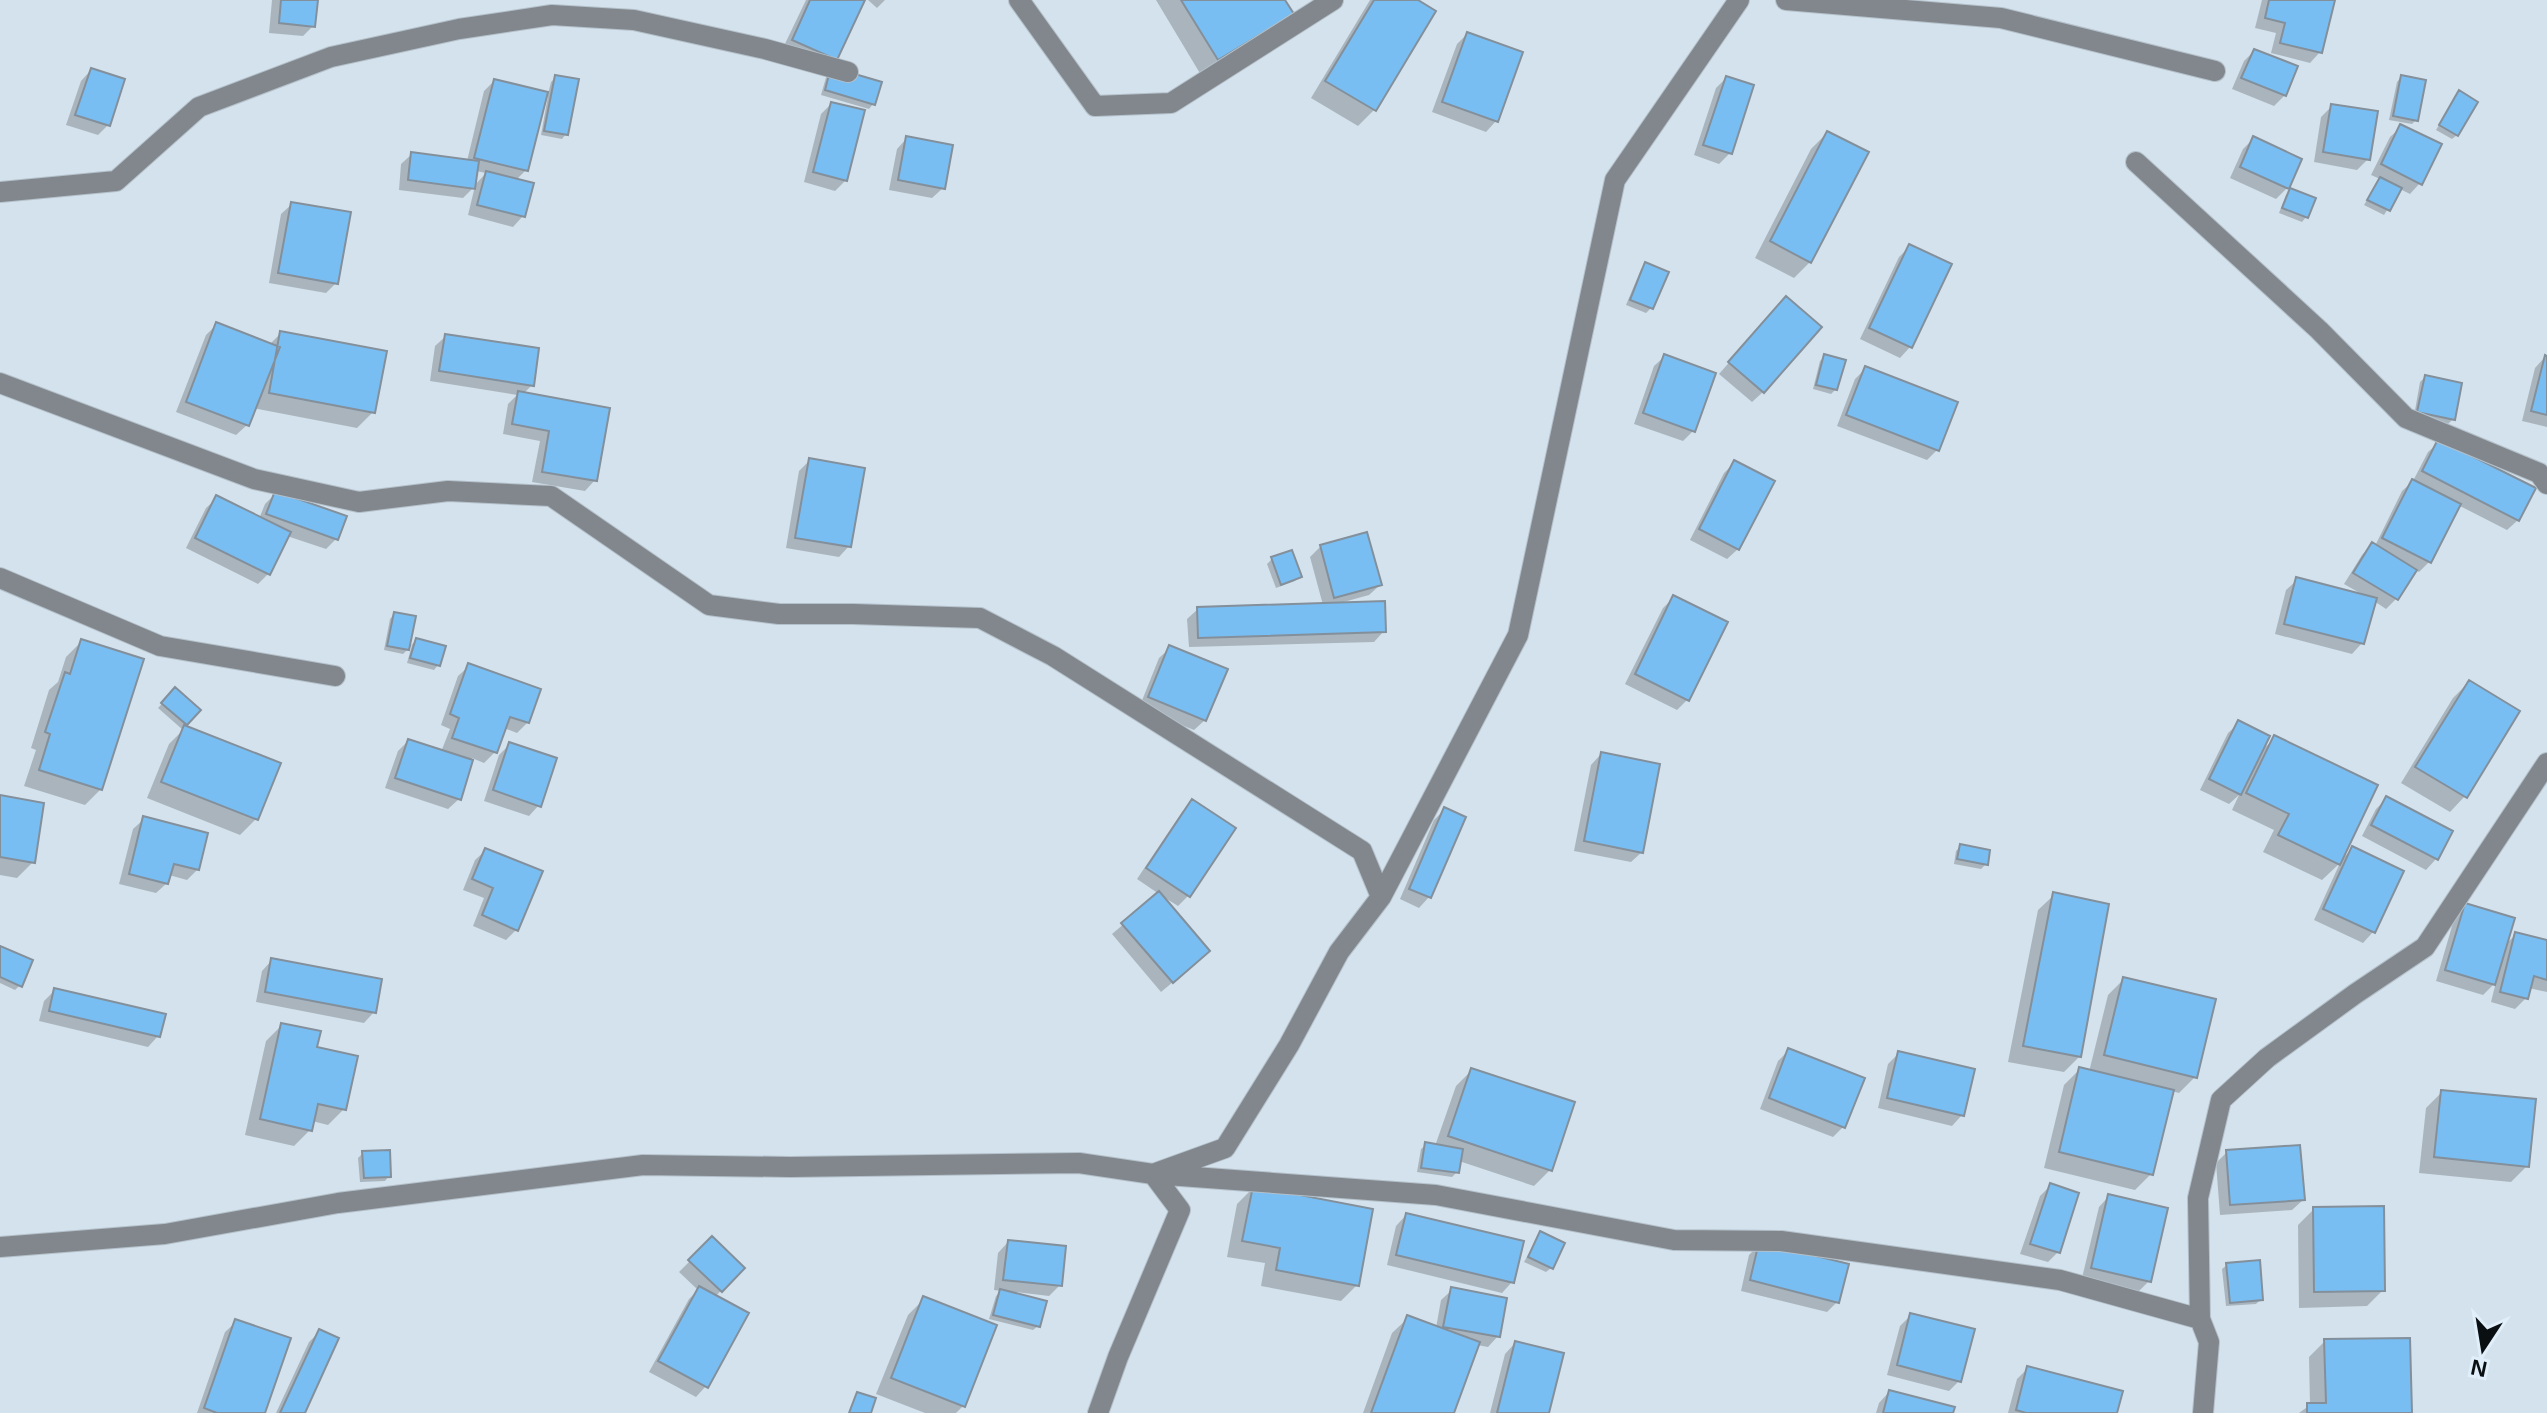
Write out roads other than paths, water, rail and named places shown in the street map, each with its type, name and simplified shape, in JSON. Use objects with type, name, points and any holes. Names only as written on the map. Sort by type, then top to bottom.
[{"type":"street","points":[[1019,0],[1095,106],[1171,103],[1333,0]]},
{"type":"street","points":[[1153,1174],[1225,1148],[1289,1045],[1339,952],[1381,897],[1518,635],[1615,180],[1739,0]]},
{"type":"street","points":[[1786,0],[2001,18],[2215,71]]},
{"type":"street","points":[[0,192],[116,181],[199,107],[331,57],[459,29],[552,15],[634,20],[765,49],[848,72]]},
{"type":"street","points":[[2136,162],[2319,330],[2406,418],[2539,473],[2547,484]]},
{"type":"street","points":[[0,383],[254,479],[359,502],[448,491],[551,496],[709,605],[779,614],[980,618],[1053,656],[1362,851],[1381,897]]},
{"type":"street","points":[[0,578],[160,646],[335,676]]},
{"type":"street","points":[[2203,1413],[2209,1342],[2200,1319],[2198,1198],[2221,1100],[2267,1058],[2425,947],[2547,763]]},
{"type":"street","points":[[0,1247],[165,1234],[338,1203],[643,1165],[790,1167],[1079,1163],[1153,1174],[1436,1195],[1674,1240],[1781,1241],[2060,1280],[2200,1319]]},
{"type":"street","points":[[1098,1413],[1118,1357],[1180,1210],[1153,1174]]}]
